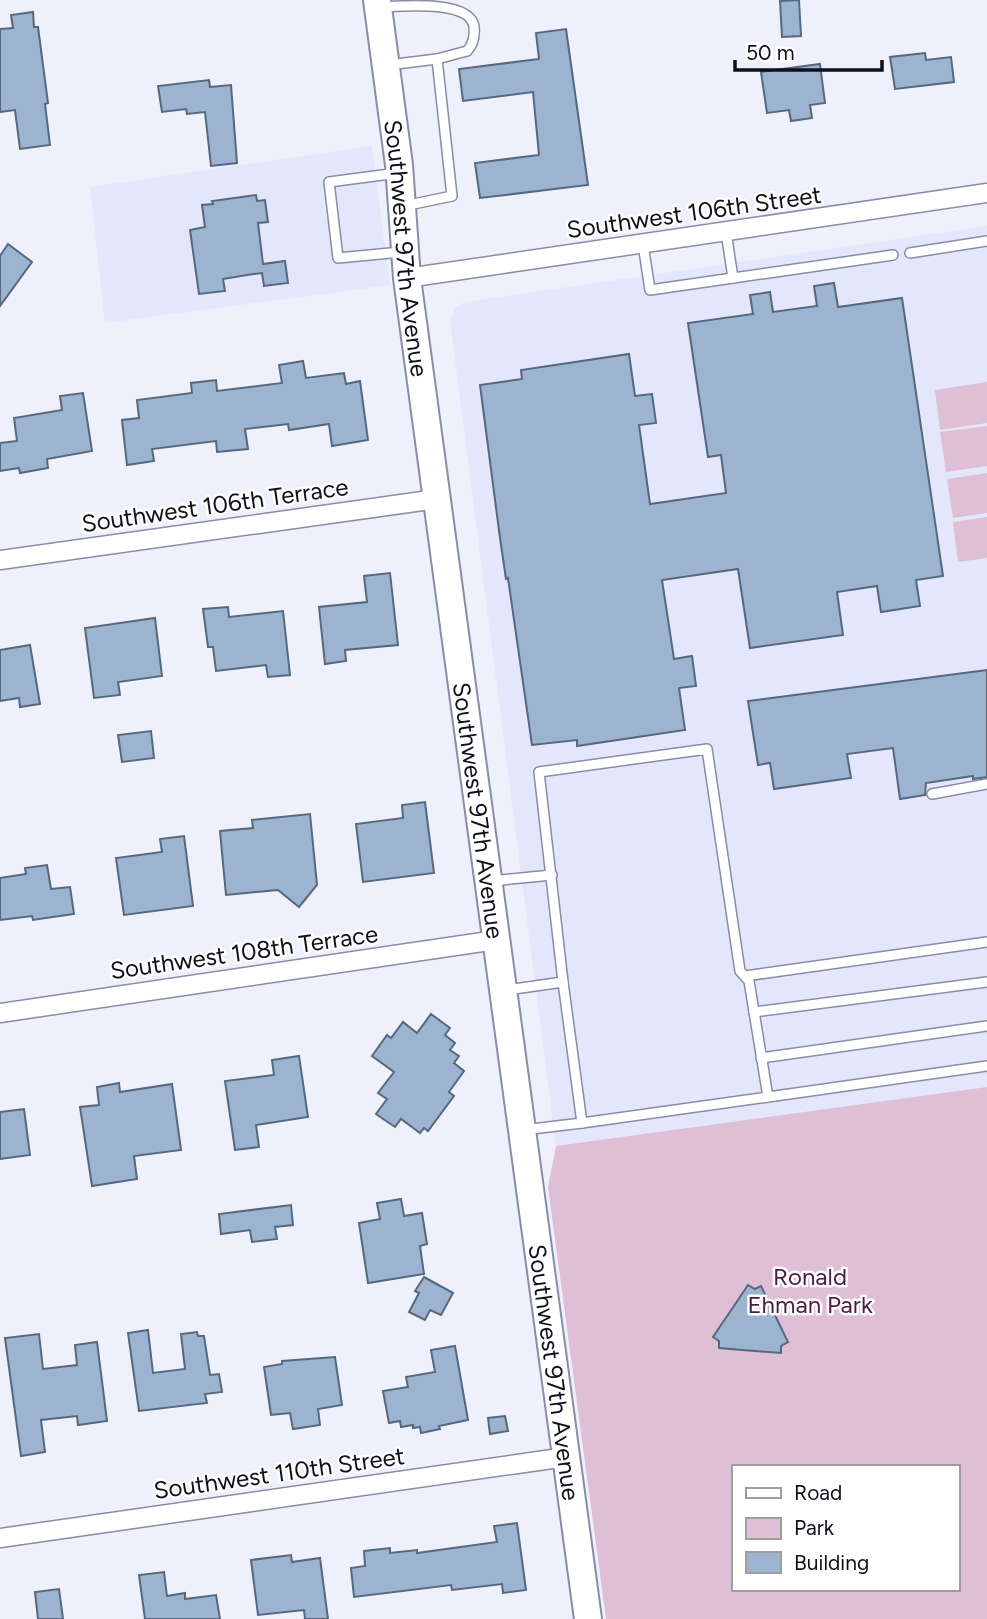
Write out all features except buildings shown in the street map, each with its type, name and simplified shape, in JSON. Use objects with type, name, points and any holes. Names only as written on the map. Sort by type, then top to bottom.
[{"type":"street","name":"Southwest 97th Avenue","points":[[377,4],[400,173],[406,265],[588,1619]]},
{"type":"street","name":"Southwest 106th Street","points":[[406,265],[643,244],[987,193]]},
{"type":"street","name":"Southwest 106th Terrace","points":[[0,560],[437,499]]},
{"type":"street","name":"Southwest 108th Terrace","points":[[0,1013],[496,940]]},
{"type":"street","name":"Southwest 110th Street","points":[[0,1538],[566,1457]]},
{"type":"lane","points":[[377,4],[437,4],[460,8],[469,12],[474,31],[472,46],[460,54],[386,66]]},
{"type":"lane","points":[[401,206],[452,196],[437,59]]},
{"type":"lane","points":[[400,173],[328,182],[338,258],[406,265]]},
{"type":"lane","points":[[726,232],[733,278]]},
{"type":"lane","points":[[910,253],[987,241]]},
{"type":"lane","points":[[643,244],[650,290],[893,255]]},
{"type":"lane","points":[[582,1124],[539,772],[707,749],[740,971],[749,981],[768,1097]]},
{"type":"lane","points":[[932,794],[987,784]]},
{"type":"lane","points":[[488,881],[552,875]]},
{"type":"lane","points":[[745,976],[987,942]]},
{"type":"lane","points":[[503,990],[564,982]]},
{"type":"lane","points":[[754,1012],[987,982]]},
{"type":"lane","points":[[761,1058],[987,1026]]},
{"type":"lane","points":[[522,1130],[582,1124],[987,1066]]},
{"type":"shaded area","points":[[372,146],[390,285],[105,323],[90,187]]},
{"type":"shaded area","points":[[987,226],[987,1087],[556,1146],[450,321],[455,308],[466,302]]},
{"type":"green space","points":[[987,382],[987,423],[940,430],[935,390]]},
{"type":"green space","points":[[987,426],[987,466],[946,472],[940,432]]},
{"type":"green space","points":[[987,473],[987,513],[953,518],[947,479]]},
{"type":"green space","points":[[987,517],[987,558],[958,562],[953,522]]},
{"type":"green space","name":"Ronald Ehman Park","points":[[987,1087],[987,1619],[606,1619],[548,1187],[556,1146]]}]
